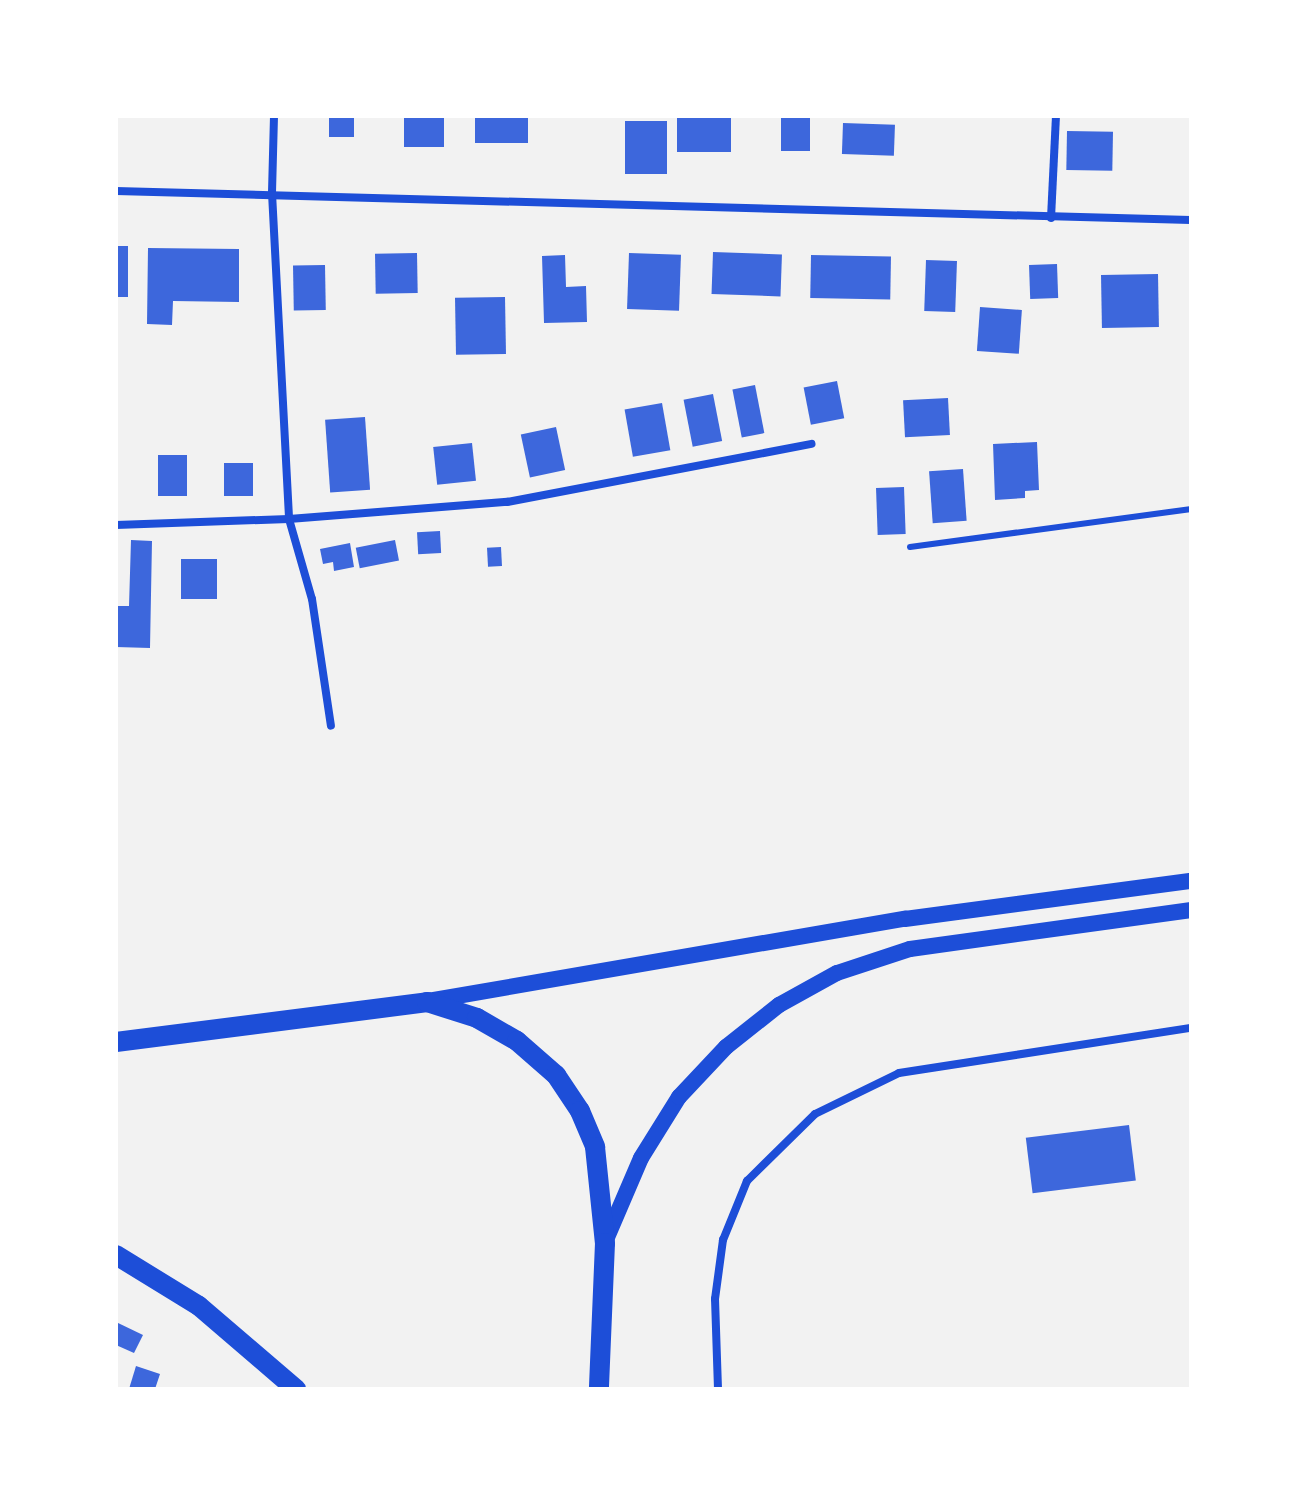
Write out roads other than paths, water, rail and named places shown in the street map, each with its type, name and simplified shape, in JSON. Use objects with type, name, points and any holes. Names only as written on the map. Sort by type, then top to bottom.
[{"type":"main road","points":[[116,1042],[427,1002],[905,919],[1191,881]]},
{"type":"main road","points":[[605,1243],[641,1158],[679,1097],[726,1047],[779,1005],[837,973],[910,949],[1191,910]]},
{"type":"main road","points":[[427,1002],[477,1018],[517,1041],[556,1075],[580,1111],[595,1147],[605,1243],[599,1389]]},
{"type":"main road","points":[[116,1255],[199,1306],[296,1389]]},
{"type":"street","points":[[274,116],[272,193],[289,519],[312,599],[331,726]]},
{"type":"street","points":[[1051,218],[1056,116]]},
{"type":"street","points":[[116,191],[1191,220]]},
{"type":"street","points":[[116,525],[289,519],[507,502],[812,444]]},
{"type":"street","points":[[718,1389],[715,1299],[723,1240],[747,1181],[815,1114],[899,1073],[1191,1028]]},
{"type":"lane","points":[[910,547],[1191,509]]}]
